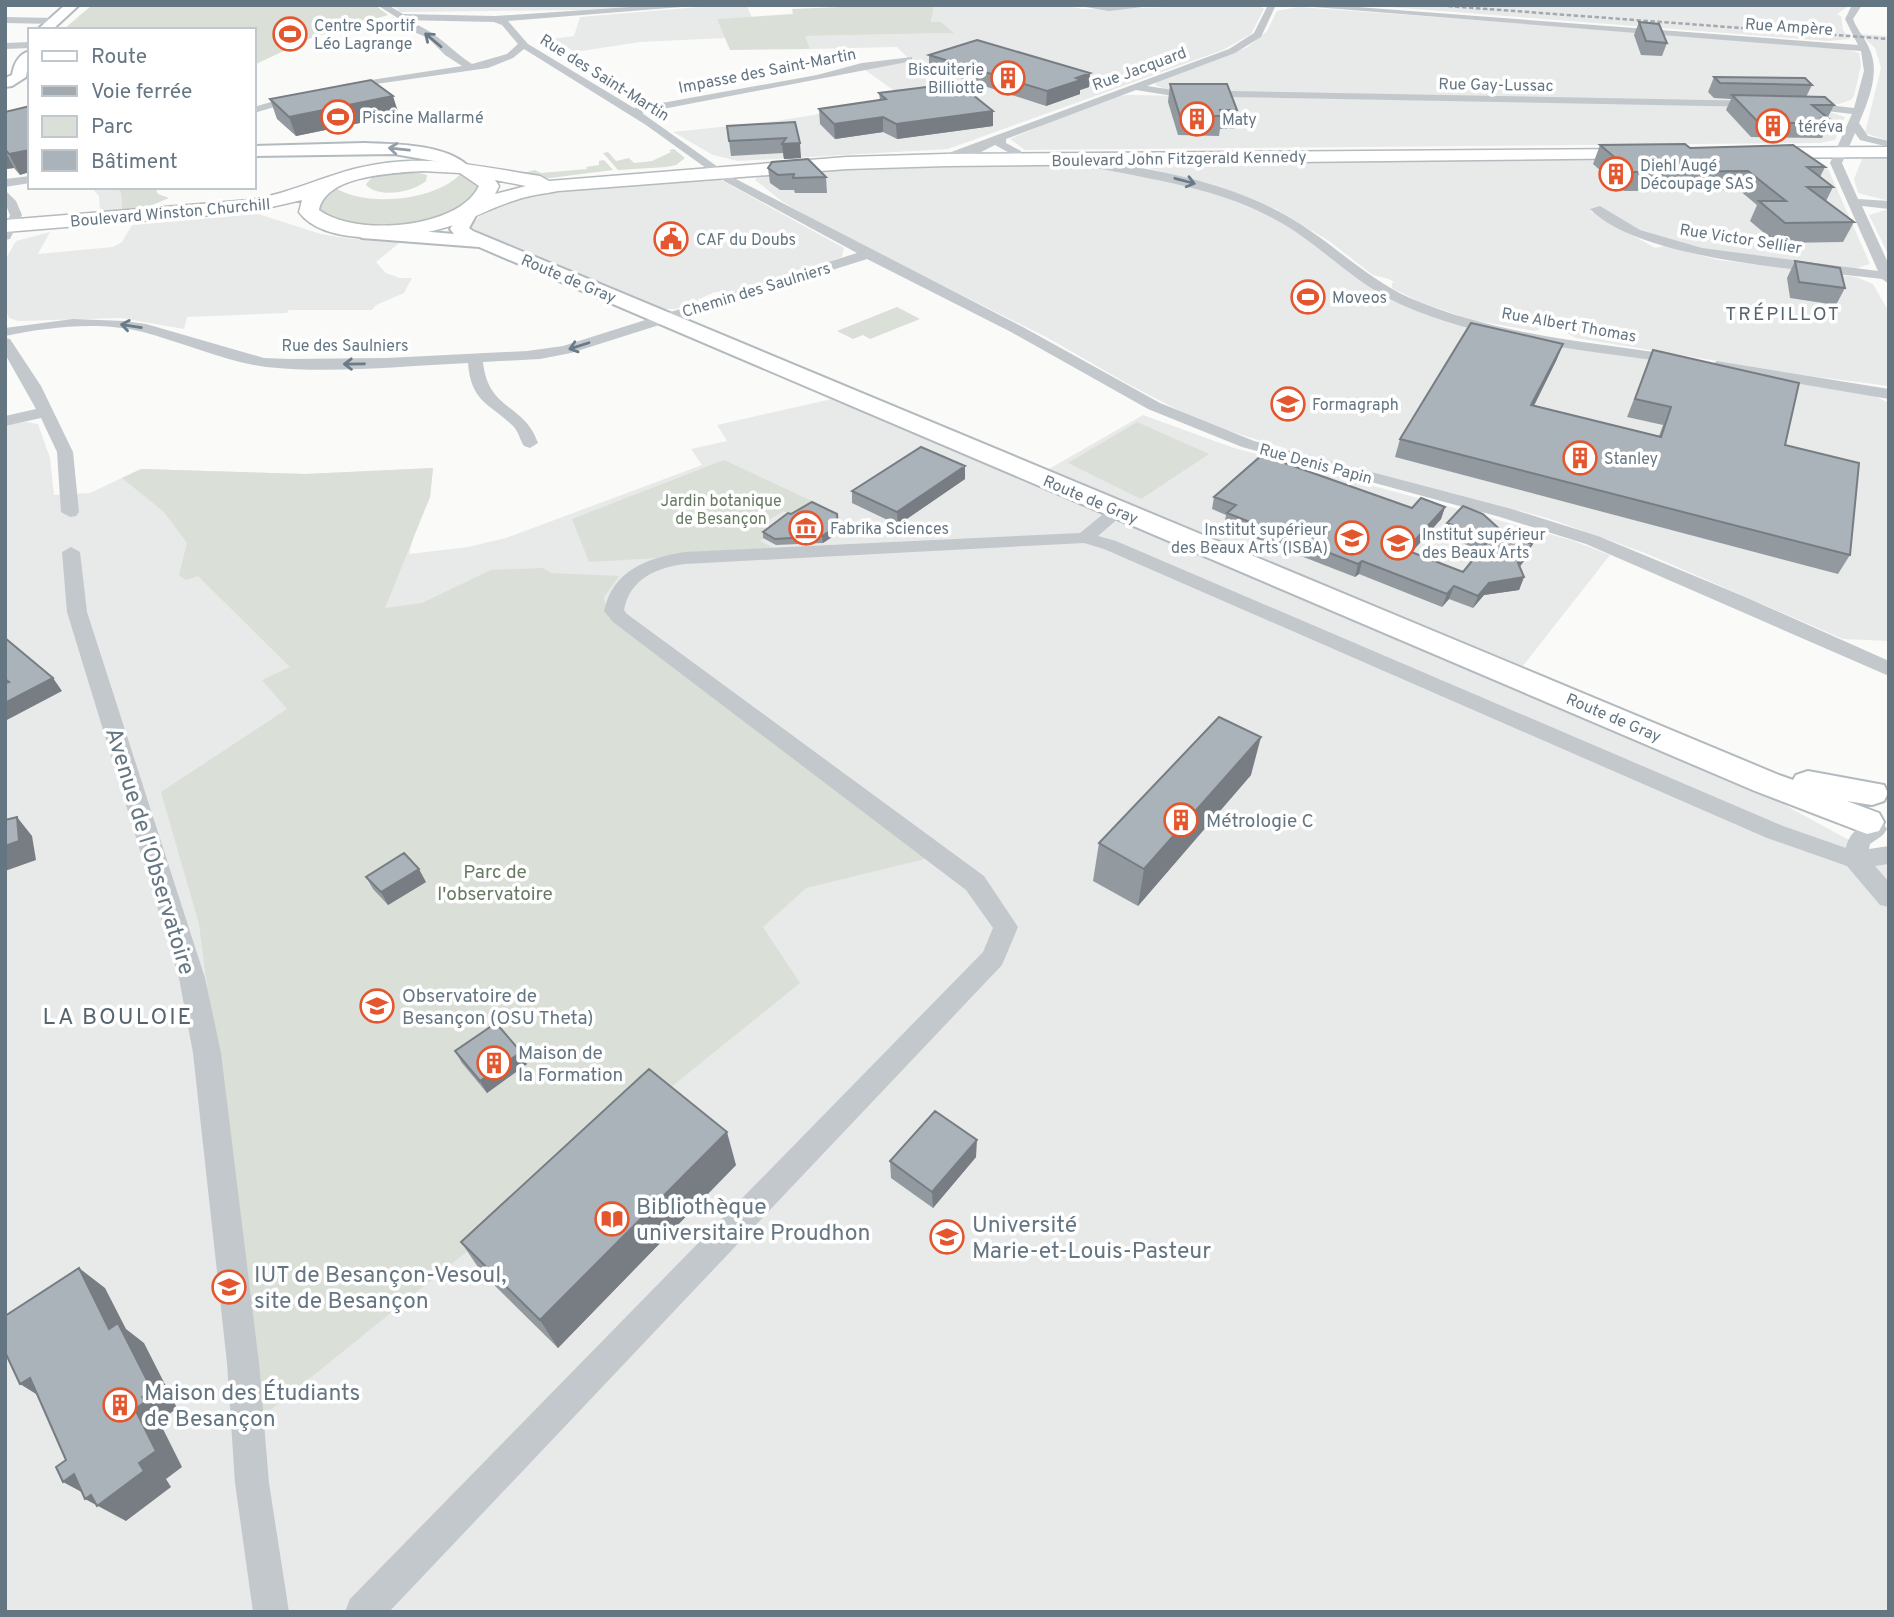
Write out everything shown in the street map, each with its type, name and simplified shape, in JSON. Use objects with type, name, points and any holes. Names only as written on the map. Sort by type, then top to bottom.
[{"type":"main road","points":[[52,27],[73,5]]},
{"type":"main road","points":[[52,27],[86,5]]},
{"type":"main road","points":[[6,80],[19,77],[28,47]]},
{"type":"main road","points":[[6,80],[23,91]]},
{"type":"main road","points":[[1889,145],[1848,149],[1795,152],[1736,150],[1848,149],[1889,152]]},
{"type":"main road","points":[[305,151],[369,147],[410,149],[455,161],[485,179],[489,186],[487,197],[472,209]]},
{"type":"main road","points":[[256,150],[336,154],[348,160],[350,168],[314,196],[308,208],[312,216],[327,226]]},
{"type":"main road","name":"Boulevard John Fitzgerald Kennedy","points":[[468,170],[542,181],[722,169],[847,163],[960,156],[1017,153],[1668,151],[1070,159],[960,156]]},
{"type":"main road","name":"Boulevard Winston Churchill","points":[[7,230],[277,202],[368,171],[402,166],[435,165],[468,170]]},
{"type":"main road","name":"Boulevard John Fitzgerald Kennedy","points":[[360,231],[420,227],[541,187],[722,169]]},
{"type":"main road","name":"Route de Gray","points":[[472,209],[459,229],[466,235],[653,321],[1700,753],[1881,813]]},
{"type":"main road","name":"Boulevard Winston Churchill","points":[[7,230],[266,210],[282,212],[327,226],[360,231]]},
{"type":"main road","name":"Route de Gray","points":[[360,231],[483,242]]},
{"type":"street","points":[[381,5],[401,17],[495,19],[702,5]]},
{"type":"street","points":[[1079,5],[1109,8],[1155,5]]},
{"type":"street","name":"Rue Ampère","points":[[1293,5],[1864,48]]},
{"type":"street","points":[[1858,5],[1852,10],[1849,19],[1869,62],[1868,76],[1848,149],[1853,202],[1888,278]]},
{"type":"street","name":"Rue Jacquard","points":[[960,156],[1000,138],[1243,45],[1258,35],[1272,6]]},
{"type":"street","points":[[401,17],[397,21],[431,36],[471,68]]},
{"type":"street","name":"Rue des Saint-Martin","points":[[495,19],[505,23],[523,45],[722,169]]},
{"type":"street","points":[[5,20],[52,27]]},
{"type":"street","name":"Rue des Saint-Martin","points":[[337,89],[501,61],[523,45]]},
{"type":"street","points":[[5,46],[28,47]]},
{"type":"street","name":"Impasse des Saint-Martin","points":[[631,112],[909,59]]},
{"type":"street","name":"Rue Gay-Lussac","points":[[1134,87],[1173,93],[1779,105]]},
{"type":"street","points":[[256,109],[311,93]]},
{"type":"street","points":[[1792,105],[1857,111]]},
{"type":"street","points":[[1000,138],[1005,149],[1017,153]]},
{"type":"street","name":"Rue Jacquard","points":[[960,156],[1000,138]]},
{"type":"street","name":"Rue Albert Thomas","points":[[1070,159],[1159,175],[1219,191],[1280,217],[1330,249],[1391,294],[1466,323],[1889,394]]},
{"type":"street","name":"Rue Denis Papin","points":[[722,169],[767,200],[1016,329],[1154,405],[1208,429],[1248,444],[1494,510],[1592,540],[1769,614],[1889,669]]},
{"type":"street","points":[[5,183],[28,179]]},
{"type":"street","points":[[5,194],[17,209],[7,230]]},
{"type":"street","points":[[1853,202],[1889,205]]},
{"type":"street","name":"Rue Victor Sellier","points":[[1597,209],[1636,233],[1701,252],[1888,278]]},
{"type":"street","name":"Chemin des Saulniers","points":[[653,321],[788,282],[868,254]]},
{"type":"street","name":"Rue des Saulniers","points":[[5,332],[38,325],[122,324],[263,362],[377,364],[522,358],[552,353],[653,321]]},
{"type":"street","points":[[5,342],[47,412],[65,452],[71,512]]},
{"type":"street","points":[[475,358],[479,387],[493,405],[522,425],[530,443]]},
{"type":"street","points":[[5,421],[47,412]]},
{"type":"street","points":[[1092,540],[1122,515]]},
{"type":"street","points":[[363,1612],[993,958],[1006,927],[975,883],[620,618],[614,611],[615,597],[622,587],[644,568],[676,559],[1092,540],[1775,832],[1855,860],[1889,898]]},
{"type":"street","name":"Avenue de l'Observatoire","points":[[71,552],[77,612],[192,978],[207,1053],[243,1363],[252,1483],[271,1612]]},
{"type":"street","points":[[1855,860],[1881,813]]},
{"type":"shaded area","points":[[392,5],[674,5],[580,10],[400,12]]},
{"type":"shaded area","points":[[746,5],[752,17],[717,19],[726,38],[640,42],[575,52],[552,39],[574,36],[580,17]]},
{"type":"shaded area","points":[[934,5],[1060,5],[1083,9],[1257,5],[1264,9],[1251,34],[1223,50],[948,149],[738,161],[713,155],[673,132],[776,121],[907,100],[861,67],[910,60],[897,47],[810,49],[804,36],[953,33],[941,22],[931,22]]},
{"type":"shaded area","points":[[1363,5],[1850,5],[1837,14],[1841,16],[1843,30],[1850,39],[1828,41]]},
{"type":"shaded area","points":[[1298,7],[1835,46],[1859,53],[1861,65],[1854,96],[1851,100],[1839,104],[1170,91],[1155,85],[1248,47],[1267,31],[1277,11]]},
{"type":"shaded area","points":[[1860,34],[1889,36],[1889,141],[1865,133],[1881,68],[1875,48]]},
{"type":"shaded area","points":[[1117,96],[1815,107],[1845,117],[1835,140],[1820,143],[1025,150],[1010,139]]},
{"type":"shaded area","points":[[1889,155],[1889,201],[1858,193],[1854,179],[1862,159]]},
{"type":"shaded area","points":[[1794,156],[1825,165],[1870,264],[1857,268],[1698,248],[1639,230],[1601,209],[1590,211],[1655,248],[1664,246],[1719,260],[1856,277],[1873,284],[1889,312],[1889,386],[1803,375],[1576,338],[1565,332],[1544,328],[1534,331],[1472,320],[1420,302],[1392,288],[1394,282],[1373,275],[1329,241],[1276,209],[1191,179],[1151,169],[1147,161]]},
{"type":"shaded area","points":[[1065,163],[1109,168],[1181,183],[1230,199],[1274,218],[1301,234],[1382,295],[1451,323],[1513,337],[1875,396],[1889,403],[1889,641],[1843,639],[1645,553],[1547,518],[1317,458],[1203,423],[1048,338],[831,230],[783,202],[755,180],[759,175],[857,168]]},
{"type":"shaded area","points":[[701,177],[721,180],[844,248],[842,257],[782,279],[732,292],[715,292],[697,300],[700,301],[676,309],[657,309],[469,227],[485,211],[535,192]]},
{"type":"shaded area","points":[[93,189],[118,189],[121,193],[122,209],[100,212],[99,196]]},
{"type":"shaded area","points":[[1889,209],[1889,256],[1869,215]]},
{"type":"shaded area","points":[[258,214],[321,234],[353,239],[403,240],[376,262],[386,273],[400,278],[412,278],[404,293],[376,305],[372,310],[289,310],[287,313],[187,317],[184,329],[121,318],[18,321],[9,318],[5,309],[5,260],[16,241],[50,232],[38,254],[113,247],[122,242],[132,225]]},
{"type":"shaded area","name":"Université Marie-et-Louis-Pasteur","points":[[832,399],[1732,776],[1889,862],[1889,1612],[5,1612],[5,425],[26,422],[38,424],[50,458],[54,495],[90,493],[141,469],[306,474],[433,468],[430,497],[409,554],[468,547],[506,538],[702,465],[691,449],[727,441],[717,425]]},
{"type":"shaded area","name":"Institut supérieur des Beaux Arts","points":[[1143,415],[1231,447],[1571,540],[1610,555],[1521,671],[1139,511],[1142,508],[1049,469]]},
{"type":"green space","name":"Centre Sportif Léo Lagrange","points":[[92,5],[375,5],[388,15],[311,38],[256,64],[256,28],[65,28]]},
{"type":"green space","points":[[934,5],[931,22],[941,22],[954,33],[805,36],[810,49],[730,50],[717,19],[793,14],[792,9]]},
{"type":"green space","points":[[674,149],[685,158],[676,165],[618,170],[603,153],[608,152],[616,161],[629,158],[634,163],[652,161]]},
{"type":"green space","points":[[604,160],[613,170],[550,178],[516,175],[535,170],[541,173],[587,169],[586,167],[599,165],[599,161]]},
{"type":"green space","points":[[407,170],[427,175],[426,181],[413,188],[387,193],[366,185],[378,175]]},
{"type":"green space","points":[[462,172],[480,185],[468,205],[428,221],[388,227],[349,226],[320,213],[318,207],[334,187],[363,198],[401,198],[437,190]]},
{"type":"green space","points":[[118,189],[156,189],[158,194],[169,198],[152,205],[196,208],[64,216],[122,209],[121,193]]},
{"type":"green space","points":[[897,307],[920,319],[870,339],[863,335],[853,339],[837,331]]},
{"type":"green space","points":[[1137,422],[1209,454],[1141,499],[1068,463]]},
{"type":"green space","name":"Jardin botanique de Besançon","points":[[724,460],[814,502],[791,515],[784,511],[765,522],[774,527],[772,532],[760,541],[779,551],[589,562],[572,519]]},
{"type":"green space","name":"Parc de l'observatoire","points":[[433,468],[430,497],[385,608],[422,603],[491,570],[543,568],[551,573],[619,576],[604,597],[606,611],[937,856],[806,888],[763,927],[800,983],[263,1416],[199,924],[161,792],[287,709],[262,680],[290,667],[198,576],[186,580],[179,575],[187,543],[164,512],[122,478],[141,469],[306,474]]},
{"type":"building","points":[[1639,22],[1659,24],[1667,43],[1646,41]]},
{"type":"building","points":[[977,40],[1090,73],[1076,78],[1081,80],[1047,91],[929,55]]},
{"type":"building","points":[[1714,77],[1805,78],[1812,85],[1720,83]]},
{"type":"building","points":[[371,80],[393,96],[289,117],[270,99]]},
{"type":"building","points":[[958,83],[993,111],[896,124],[883,117],[834,124],[819,109],[886,99],[879,93]]},
{"type":"building","points":[[1170,84],[1227,84],[1237,110],[1220,110],[1222,116],[1180,116]]},
{"type":"building","points":[[1732,95],[1825,97],[1834,105],[1812,105],[1828,118],[1822,118],[1829,124],[1758,122]]},
{"type":"building","points":[[28,106],[28,150],[9,154],[5,149],[5,112]]},
{"type":"building","points":[[795,122],[800,143],[782,144],[786,138],[729,141],[727,126]]},
{"type":"building","points":[[1685,144],[1690,148],[1793,145],[1825,167],[1807,167],[1833,187],[1807,187],[1854,222],[1785,223],[1759,201],[1786,201],[1748,171],[1632,172],[1600,145]]},
{"type":"building","points":[[808,159],[826,177],[793,178],[794,174],[778,175],[768,168],[772,162]]},
{"type":"building","points":[[1795,261],[1840,268],[1845,288],[1799,282]]},
{"type":"building","name":"Stanley","points":[[1471,323],[1563,344],[1531,405],[1661,437],[1671,407],[1635,399],[1653,350],[1799,383],[1785,445],[1859,463],[1850,555],[1400,439]]},
{"type":"building","points":[[921,447],[965,466],[897,512],[852,491]]},
{"type":"building","name":"Institut supérieur des Beaux Arts (ISBA)","points":[[1262,455],[1412,508],[1421,498],[1445,507],[1406,550],[1463,572],[1490,539],[1447,523],[1463,506],[1483,514],[1506,535],[1532,544],[1518,563],[1524,577],[1489,583],[1478,596],[1454,586],[1447,594],[1362,561],[1358,564],[1227,513],[1236,505],[1214,497]]},
{"type":"building","name":"Fabrika Sciences","points":[[812,502],[837,514],[838,526],[822,536],[775,539],[763,532],[788,513],[791,514]]},
{"type":"building","points":[[5,638],[53,678],[5,703],[5,683],[9,682],[5,679]]},
{"type":"building","points":[[1219,717],[1261,737],[1144,869],[1099,843]]},
{"type":"building","points":[[17,817],[19,841],[5,846],[5,820]]},
{"type":"building","points":[[404,853],[419,869],[381,892],[366,877]]},
{"type":"building","name":"Maison de la Formation","points":[[496,1023],[521,1052],[480,1081],[455,1051]]},
{"type":"building","name":"Bibliothèque universitaire Proudhon","points":[[649,1069],[727,1132],[540,1320],[461,1242]]},
{"type":"building","points":[[935,1111],[977,1140],[932,1192],[890,1161]]},
{"type":"building","name":"Maison des Étudiants de Besançon","points":[[79,1268],[109,1329],[118,1323],[152,1390],[142,1397],[145,1402],[135,1409],[156,1451],[139,1463],[144,1471],[97,1506],[91,1495],[85,1499],[74,1474],[63,1482],[56,1467],[66,1460],[30,1378],[20,1384],[5,1352],[5,1316]]},
{"type":"railway","points":[[1434,5],[1889,39]]},
{"type":"place","name":"Centre Sportif Léo Lagrange","points":[[290,34]]},
{"type":"place","name":"Biscuiterie Billiotte","points":[[1008,78]]},
{"type":"place","name":"Piscine Mallarmé","points":[[338,117]]},
{"type":"place","name":"Maty","points":[[1197,119]]},
{"type":"place","name":"téréva","points":[[1773,126]]},
{"type":"place","name":"Diehl Augé Découpage SAS","points":[[1616,174]]},
{"type":"place","name":"CAF du Doubs","points":[[671,239]]},
{"type":"place","name":"Moveos","points":[[1308,297]]},
{"type":"place","name":"Formagraph","points":[[1288,404]]},
{"type":"place","name":"Stanley","points":[[1580,458]]},
{"type":"place","name":"Fabrika Sciences","points":[[806,528]]},
{"type":"place","name":"Institut supérieur des Beaux Arts (ISBA)","points":[[1352,538]]},
{"type":"place","name":"Institut supérieur des Beaux Arts","points":[[1398,543]]},
{"type":"place","name":"Métrologie C","points":[[1181,820]]},
{"type":"place","name":"Observatoire de Besançon (OSU Theta)","points":[[377,1006]]},
{"type":"place","name":"Maison de la Formation","points":[[494,1063]]},
{"type":"place","name":"Bibliothèque universitaire Proudhon","points":[[612,1219]]},
{"type":"place","name":"Université Marie-et-Louis-Pasteur","points":[[947,1237]]},
{"type":"place","name":"IUT de Besançon-Vesoul, site de Besançon","points":[[229,1287]]},
{"type":"place","name":"Maison des Étudiants de Besançon","points":[[120,1405]]},
{"type":"district","name":"TRÉPILLOT","points":[[1783,313]]},
{"type":"district","name":"LA BOULOIE","points":[[118,1016]]}]
